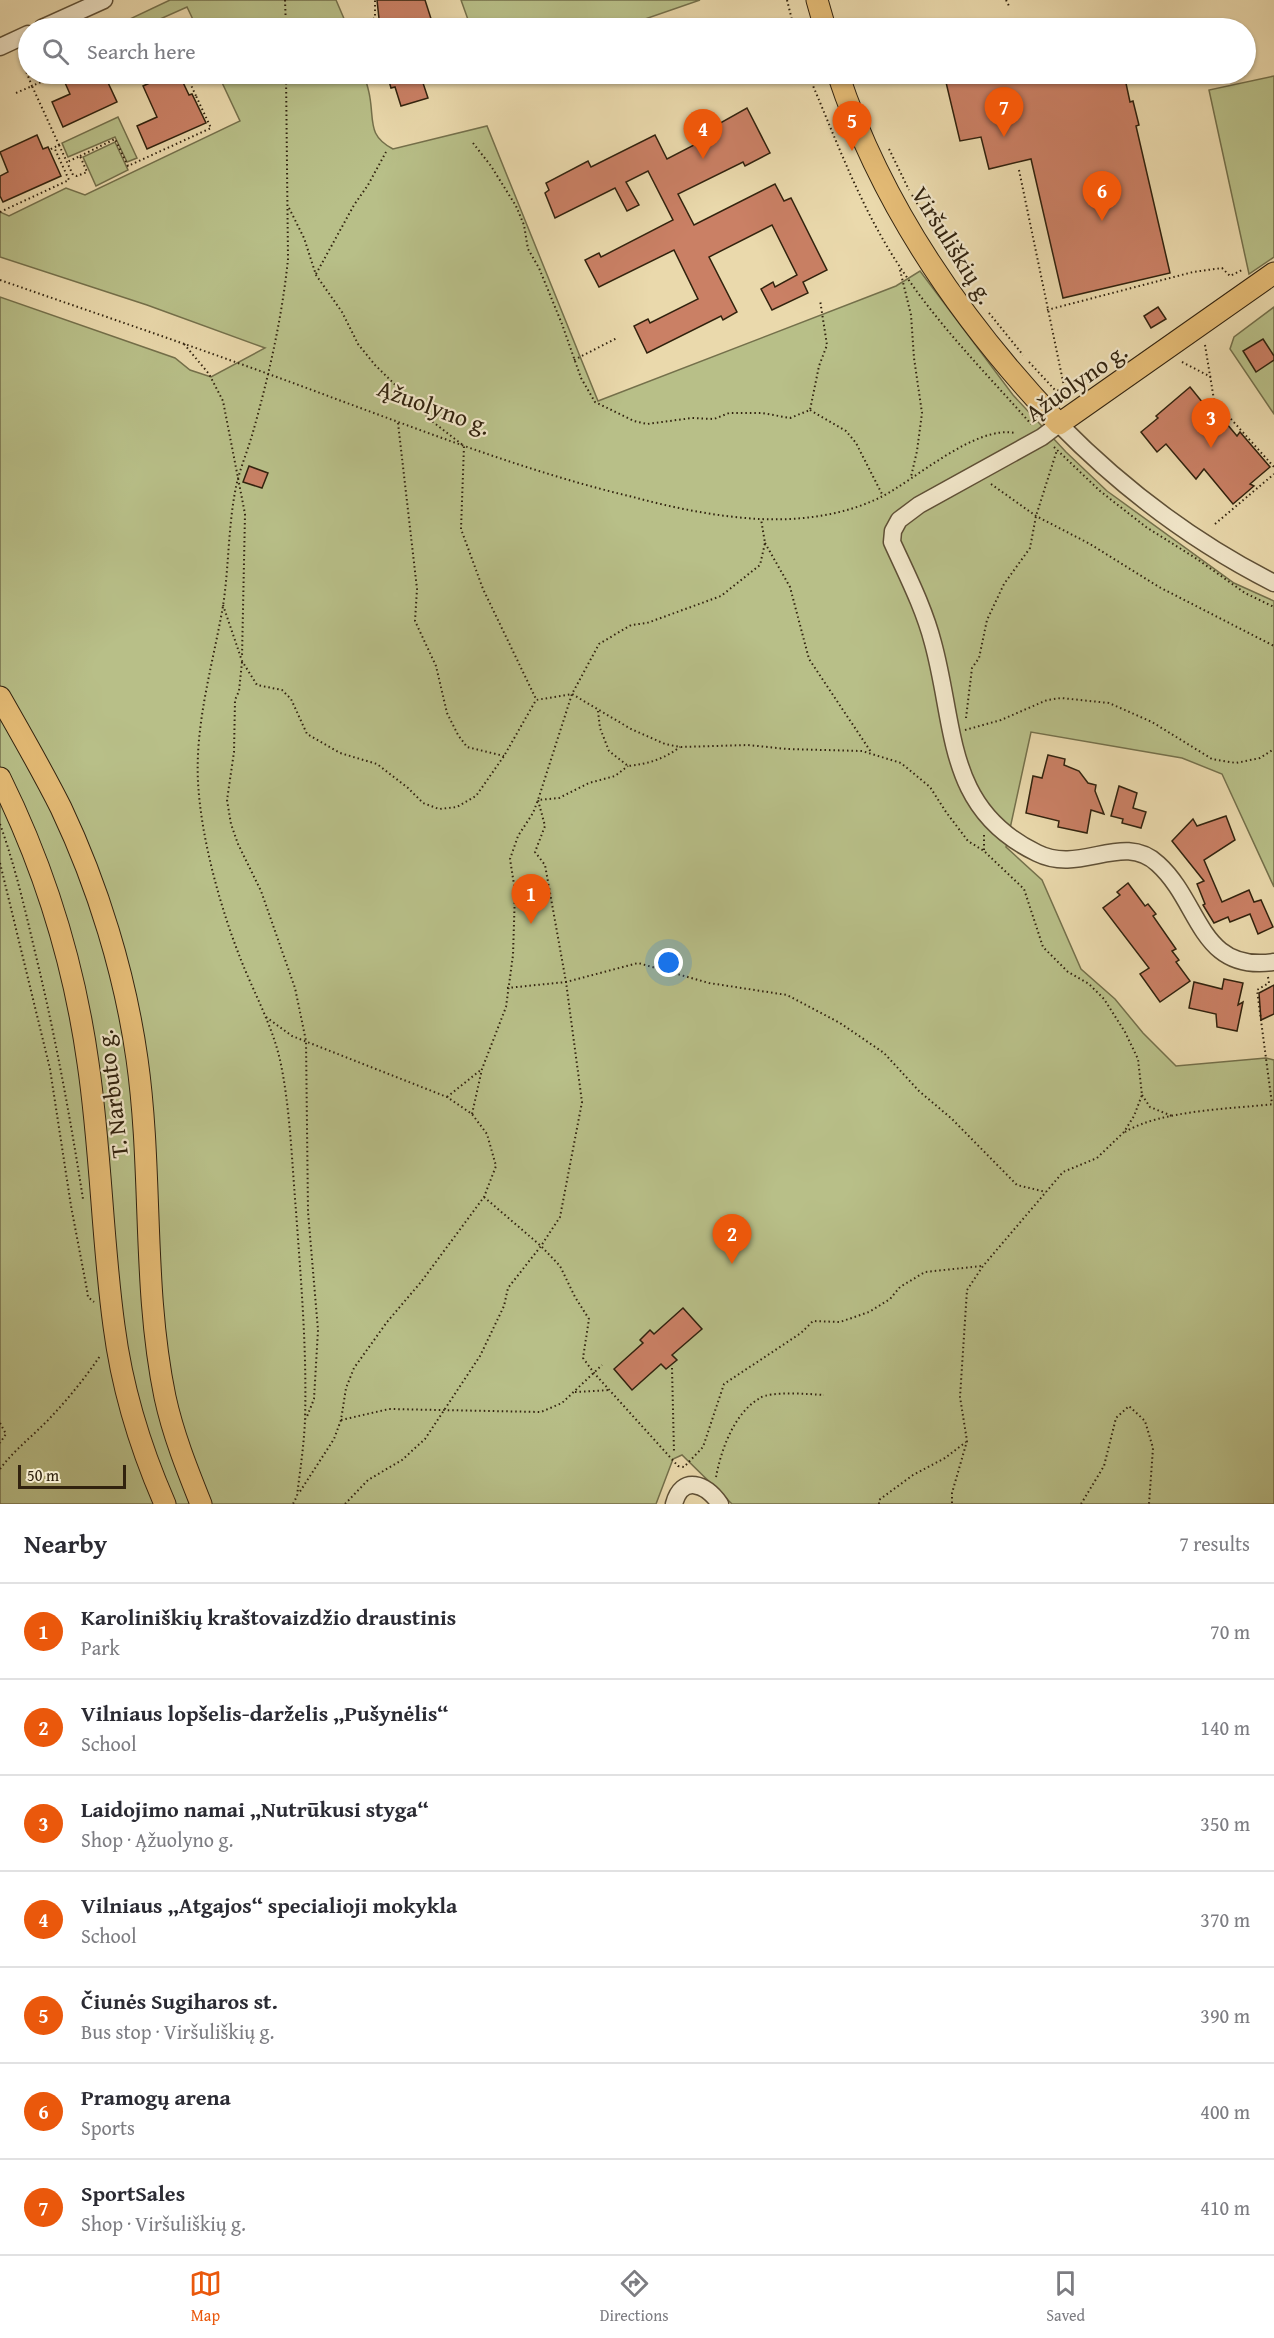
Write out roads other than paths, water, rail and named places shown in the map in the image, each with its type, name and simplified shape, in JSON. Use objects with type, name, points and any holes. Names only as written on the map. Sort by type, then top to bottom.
[{"type":"main road","points":[[817,0],[822,18]]},
{"type":"main road","name":"Viršuliškių g.","points":[[842,84],[864,142],[891,197],[925,256],[975,327],[1025,388],[1059,424]]},
{"type":"main road","name":"Ąžuolyno g.","points":[[1059,424],[1274,273]]},
{"type":"main road","name":"T. Narbuto g.","points":[[0,697],[62,810],[106,925],[122,985],[137,1058],[142,1110],[155,1332],[165,1397],[182,1454],[201,1504]]},
{"type":"main road","name":"T. Narbuto g.","points":[[0,778],[24,826],[43,875],[61,931],[76,992],[88,1065],[113,1325],[130,1408],[149,1468],[165,1504]]},
{"type":"street","points":[[64,18],[104,0]]},
{"type":"street","points":[[0,47],[18,39]]},
{"type":"street","points":[[1059,424],[1096,461],[1154,507],[1247,570],[1274,583]]},
{"type":"street","name":"Ąžuolyno g.","points":[[1059,424],[1042,437],[919,505],[899,520],[893,531],[892,542],[920,604],[933,643],[956,757],[968,788],[983,810],[1016,842],[1039,855],[1059,861],[1136,850],[1148,855],[1172,881],[1218,949],[1239,962],[1269,962]]},
{"type":"street","points":[[674,1504],[678,1491],[687,1485],[704,1488],[717,1499]]},
{"type":"place","name":"SportSales","points":[[1004,137]]},
{"type":"place","name":"Čiunės Sugiharos st.","points":[[852,151]]},
{"type":"place","name":"Vilniaus „Atgajos“ specialioji mokykla","points":[[703,159]]},
{"type":"place","name":"Pramogų arena","points":[[1102,221]]},
{"type":"place","name":"Laidojimo namai „Nutrūkusi styga“","points":[[1211,448]]},
{"type":"place","name":"Karoliniškių kraštovaizdžio draustinis","points":[[531,924]]},
{"type":"place","name":"Vilniaus lopšelis-darželis „Pušynėlis“","points":[[732,1264]]}]
